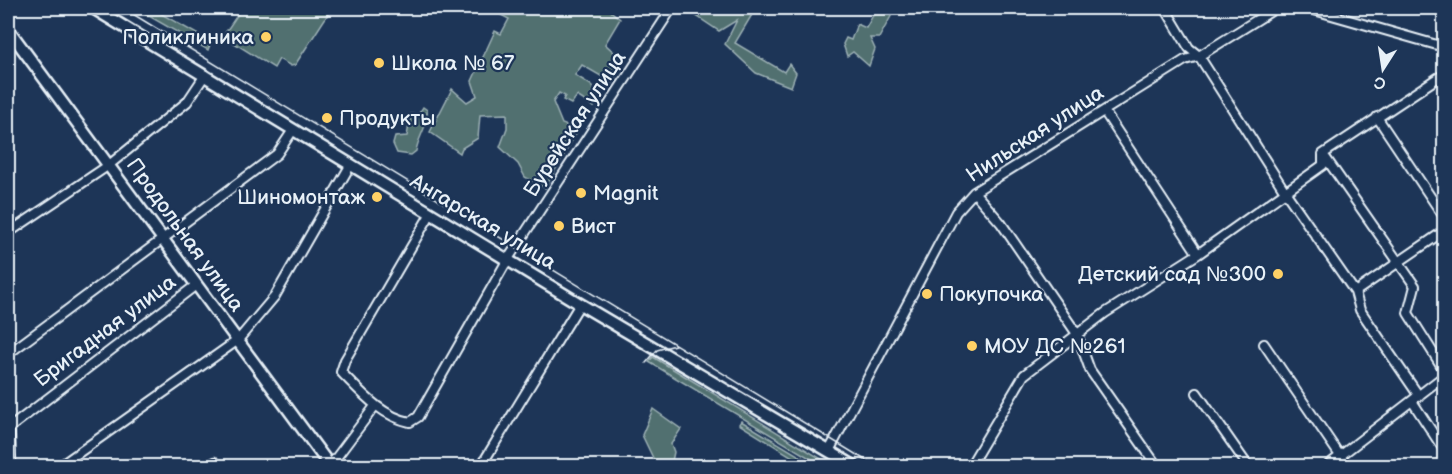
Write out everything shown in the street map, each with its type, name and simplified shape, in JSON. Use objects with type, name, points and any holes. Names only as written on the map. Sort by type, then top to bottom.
[{"type":"main road","name":"Ангарская улица","points":[[93,8],[580,304],[854,466]]},
{"type":"main road","name":"Продольная улица","points":[[8,29],[330,466]]},
{"type":"main road","points":[[8,427],[10,466]]},
{"type":"street","name":"Бурейская улица","points":[[375,406],[401,420],[410,422],[418,417],[508,259],[672,8]]},
{"type":"street","points":[[1165,8],[1189,48],[1199,56],[1286,193],[1356,292],[1360,310],[1444,450]]},
{"type":"street","name":"Нильская улица","points":[[830,451],[956,212],[974,192],[1185,60],[1199,56],[1276,8]]},
{"type":"street","points":[[1307,8],[1444,47]]},
{"type":"street","points":[[8,233],[109,165],[187,102],[205,75]]},
{"type":"street","points":[[1323,154],[1377,117],[1442,80]]},
{"type":"street","points":[[1104,111],[1198,254]]},
{"type":"street","points":[[1377,117],[1444,217]]},
{"type":"street","points":[[8,354],[277,154],[293,130]]},
{"type":"street","points":[[970,466],[1024,375],[1077,334],[1286,193],[1323,165],[1323,154]]},
{"type":"street","points":[[1323,154],[1415,286],[1408,313],[1444,370]]},
{"type":"street","points":[[60,466],[238,340],[275,296],[351,164]]},
{"type":"street","points":[[974,192],[1001,224],[1077,334],[1090,370],[1157,466]]},
{"type":"street","points":[[330,466],[375,406],[341,372],[345,360],[431,213]]},
{"type":"street","points":[[1356,292],[1444,231]]},
{"type":"street","name":"Бригадная улица","points":[[8,427],[196,285]]},
{"type":"street","points":[[482,466],[580,304]]},
{"type":"street","points":[[1264,344],[1347,466]]},
{"type":"street","points":[[1327,466],[1444,376]]},
{"type":"street","points":[[1197,393],[1248,466]]},
{"type":"street","points":[[208,466],[215,462],[219,466]]},
{"type":"street","points":[[1439,466],[1444,462]]},
{"type":"green space","points":[[135,8],[151,8],[211,42],[208,50]]},
{"type":"green space","points":[[242,8],[332,8],[295,65],[291,66],[279,59],[274,68],[223,36]]},
{"type":"green space","points":[[497,8],[607,8],[620,19],[605,44],[624,61],[609,87],[606,85],[608,80],[582,65],[575,75],[591,85],[597,99],[594,107],[577,96],[571,104],[563,100],[565,96],[559,93],[553,102],[562,124],[578,130],[545,188],[525,177],[518,164],[500,147],[507,128],[507,114],[480,115],[478,138],[462,148],[460,153],[430,132],[452,89],[467,102],[477,96],[472,81],[495,31],[501,34],[509,19],[495,12]]},
{"type":"green space","points":[[688,8],[756,8],[735,43],[784,72],[789,64],[796,73],[791,87],[756,73],[725,44],[737,20],[719,31],[689,11]]},
{"type":"green space","points":[[877,8],[895,9],[879,38],[870,38],[875,49],[869,66],[853,52],[847,56],[843,44],[846,38],[851,40],[857,24],[866,28]]},
{"type":"green space","points":[[423,107],[427,110],[427,115],[416,151],[411,155],[397,153],[393,144],[395,137],[407,136],[411,114],[418,115]]},
{"type":"green space","points":[[653,357],[833,466],[823,466],[649,362]]},
{"type":"green space","points":[[653,409],[681,429],[671,444],[674,452],[671,466],[654,460],[642,435]]},
{"type":"green space","points":[[741,421],[813,464],[807,466],[739,424]]},
{"type":"tram line","points":[[123,8],[875,466]]},
{"type":"tram line","points":[[646,363],[657,350],[675,345]]},
{"type":"place","name":"Поликлиника","points":[[266,37]]},
{"type":"place","name":"Школа № 67","points":[[379,63]]},
{"type":"place","name":"Продукты","points":[[327,118]]},
{"type":"place","name":"Magnit","points":[[581,193]]},
{"type":"place","name":"Шиномонтаж","points":[[377,197]]},
{"type":"place","name":"Вист","points":[[559,226]]},
{"type":"place","name":"Детский сад №300","points":[[1278,274]]},
{"type":"place","name":"Покупочка","points":[[927,294]]},
{"type":"place","name":"МОУ ДС №261","points":[[972,346]]}]
